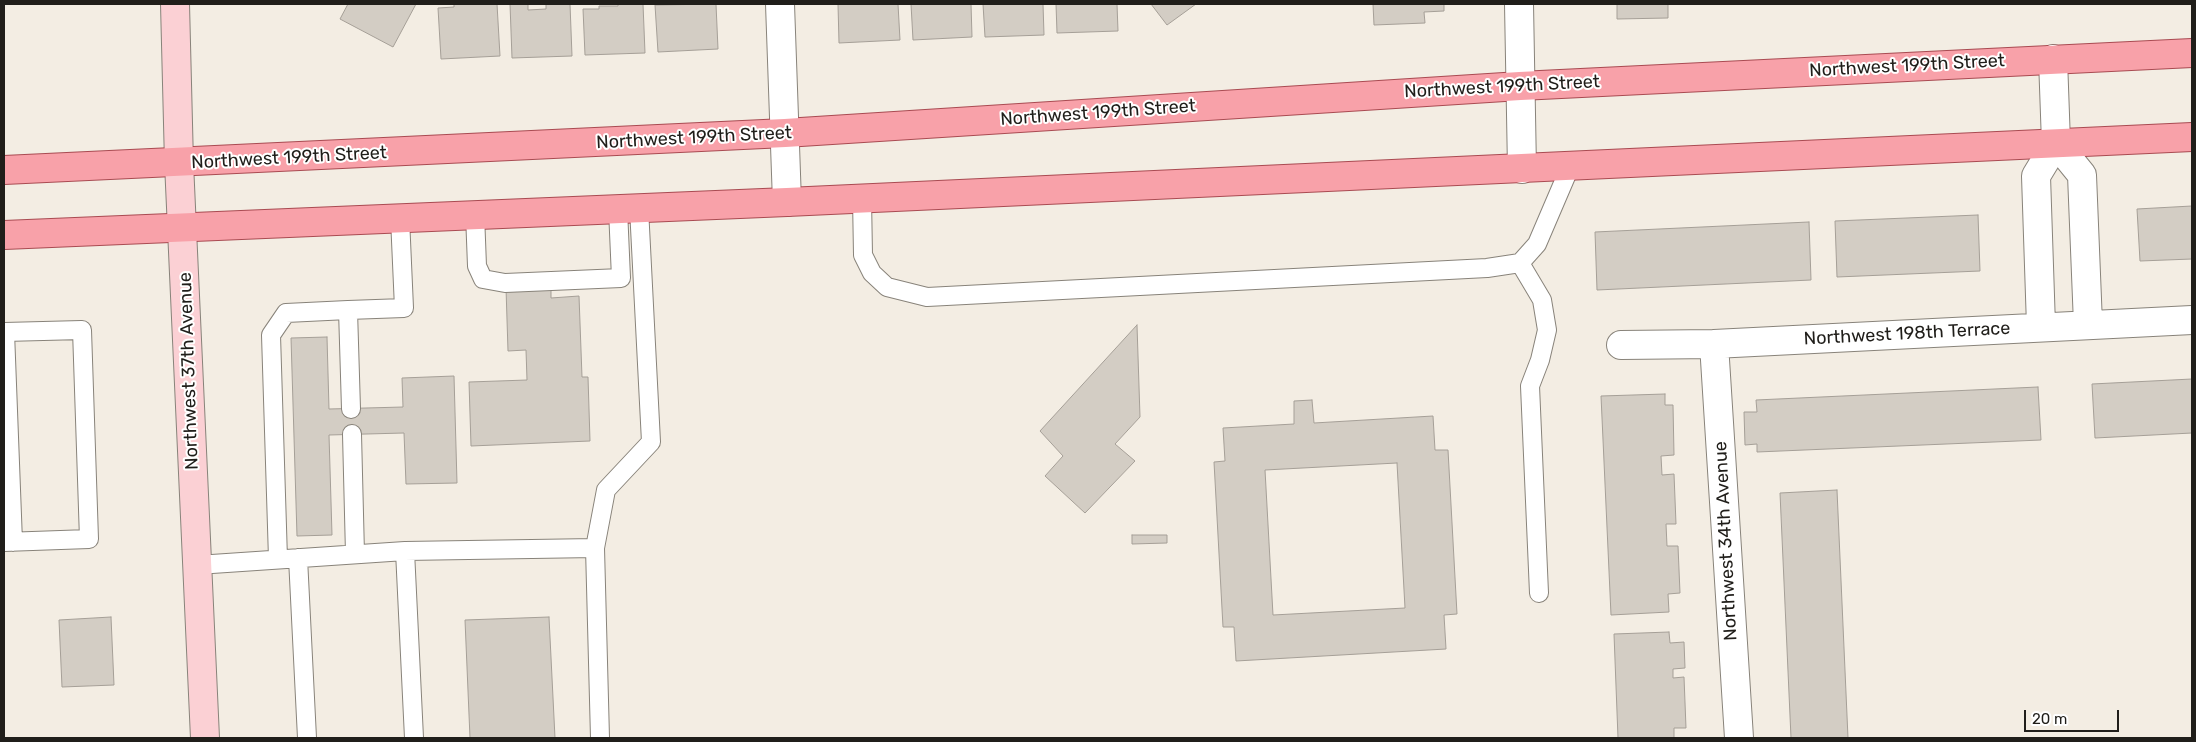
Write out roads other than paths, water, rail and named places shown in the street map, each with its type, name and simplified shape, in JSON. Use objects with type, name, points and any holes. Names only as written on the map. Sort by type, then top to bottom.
[{"type":"main road","name":"Northwest 37th Avenue","points":[[174,4],[205,738]]},
{"type":"main road","name":"Northwest 199th Street","points":[[4,170],[785,133],[1520,86],[2192,53]]},
{"type":"main road","points":[[4,235],[787,202],[2192,137]]},
{"type":"street","points":[[780,4],[787,202]]},
{"type":"street","points":[[1519,4],[1522,169]]},
{"type":"street","points":[[2041,326],[2036,176],[2056,143],[2054,59]]},
{"type":"street","points":[[2056,143],[2082,175],[2088,324]]},
{"type":"street","name":"Northwest 198th Terrace","points":[[1621,345],[1714,344],[2041,326],[2192,320]]},
{"type":"street","name":"Northwest 34th Avenue","points":[[1714,344],[1738,738]]},
{"type":"lane","points":[[862,198],[863,255],[872,273],[888,287],[927,297],[1487,268],[1520,263],[1537,244],[1570,166]]},
{"type":"lane","points":[[475,214],[477,266],[483,279],[505,283],[621,278],[628,208]]},
{"type":"lane","points":[[600,738],[595,548],[606,490],[651,442],[628,208]]},
{"type":"lane","points":[[278,559],[271,335],[286,313],[404,308],[400,218]]},
{"type":"lane","points":[[1520,263],[1542,300],[1546,330],[1540,360],[1530,386],[1539,593]]},
{"type":"lane","points":[[348,310],[351,408]]},
{"type":"lane","points":[[82,330],[89,539],[8,542],[4,332],[82,330]]},
{"type":"lane","points":[[352,434],[355,554]]},
{"type":"lane","points":[[197,565],[405,550],[595,548]]},
{"type":"lane","points":[[405,550],[414,738]]},
{"type":"lane","points":[[298,558],[307,738]]}]
